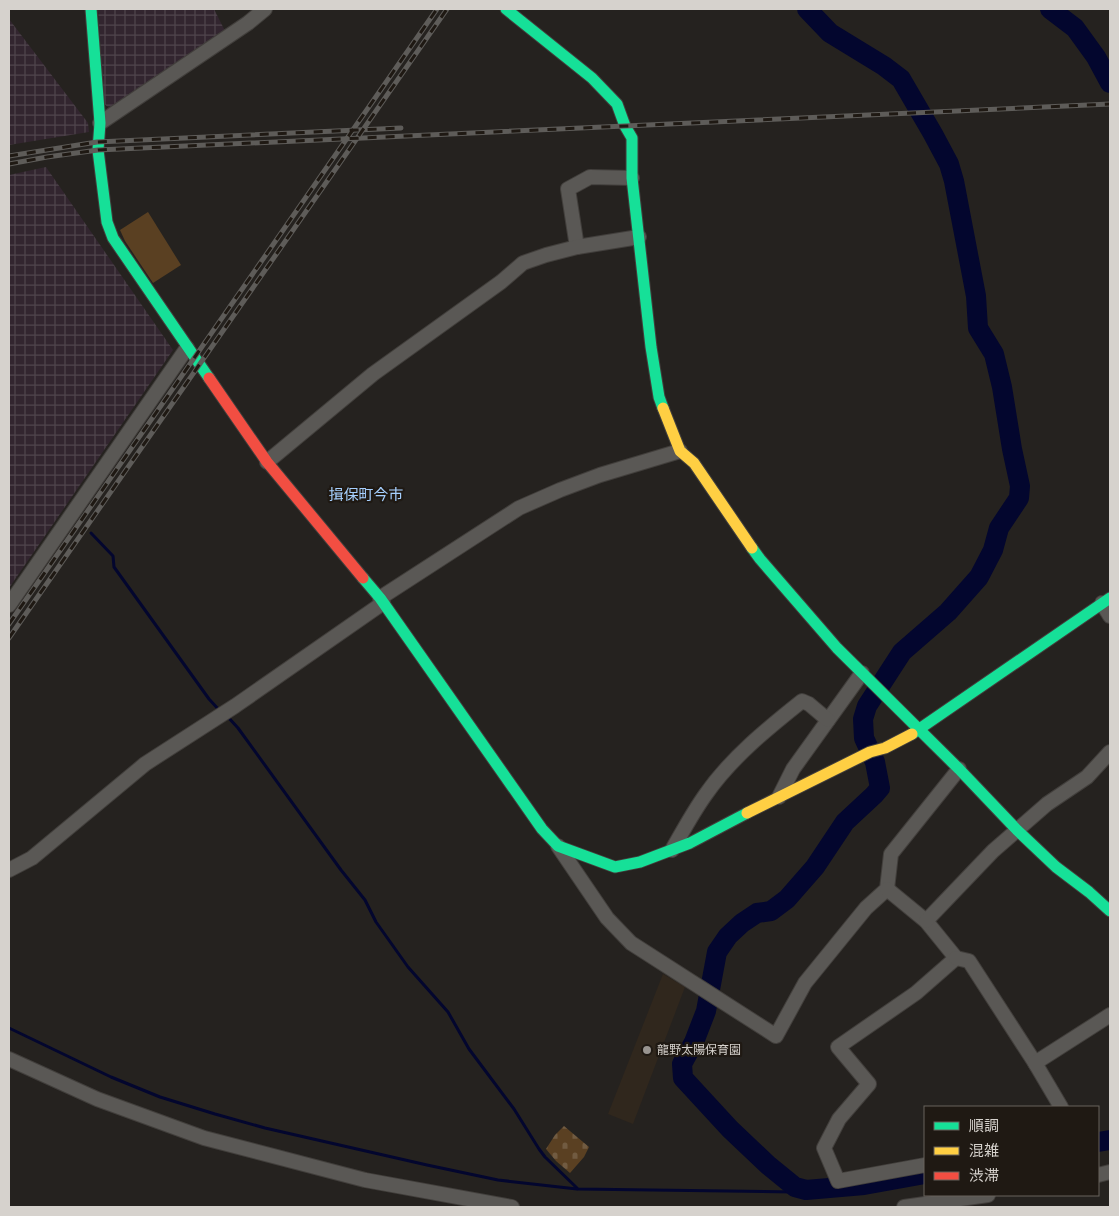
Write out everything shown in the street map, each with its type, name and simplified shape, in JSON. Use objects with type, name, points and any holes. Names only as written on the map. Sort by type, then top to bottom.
[{"type":"street","points":[[91,9],[100,123],[98,150],[107,222],[113,238],[267,462],[382,600],[542,829],[558,846],[607,918],[631,943],[776,1036],[805,983],[866,908],[886,889],[891,854],[959,770]]},
{"type":"street","points":[[100,123],[265,9]]},
{"type":"street","points":[[506,9],[592,78],[617,104],[624,126],[632,138],[632,178],[651,347],[659,397],[680,451],[694,462],[750,546],[776,579],[837,648],[1017,830],[1056,867],[1110,911]]},
{"type":"street","points":[[577,247],[568,189],[590,177],[632,178]]},
{"type":"street","points":[[267,462],[373,374],[501,282],[523,263],[546,254],[577,247],[639,237]]},
{"type":"street","points":[[9,604],[187,348]]},
{"type":"street","points":[[9,870],[39,853],[145,764],[235,706],[382,600],[519,508],[592,478],[680,451]]},
{"type":"street","points":[[558,846],[615,867],[640,862],[690,843],[778,797],[920,730],[1106,601],[1110,616]]},
{"type":"street","points":[[778,797],[793,769],[862,673]]},
{"type":"street","points":[[672,850],[707,793],[734,762],[781,718],[802,701],[809,704],[828,720]]},
{"type":"street","points":[[926,921],[993,851],[1047,804],[1087,777],[1110,752]]},
{"type":"street","points":[[886,889],[926,921],[956,958],[970,961],[1060,1106]]},
{"type":"street","points":[[924,1165],[838,1181],[824,1148],[839,1118],[869,1084],[838,1047],[916,993],[956,958]]},
{"type":"street","points":[[1037,1066],[1035,1063],[1110,1015]]},
{"type":"street","points":[[9,1059],[97,1099],[204,1138],[365,1180],[512,1207]]},
{"type":"street","points":[[904,1207],[981,1196]]},
{"type":"shaded area","points":[[98,9],[214,9],[225,31],[113,111],[104,104]]},
{"type":"shaded area","points":[[9,19],[88,123],[89,132],[9,145]]},
{"type":"shaded area","points":[[46,167],[173,350],[9,588],[9,175]]},
{"type":"shaded area","name":"龍野太陽保育園","points":[[663,974],[685,987],[633,1124],[608,1114]]},
{"type":"green space","points":[[148,212],[181,265],[153,283],[125,241],[120,230]]},
{"type":"green space","points":[[564,1126],[589,1147],[584,1157],[570,1173],[546,1149],[555,1135]]},
{"type":"waterway","points":[[807,9],[830,33],[884,66],[901,79],[949,164],[976,296],[978,328],[994,354],[1002,387],[1020,486],[1019,498],[999,528],[993,550],[979,577],[948,612],[902,652],[867,706],[863,719],[864,738],[875,762],[880,788],[845,822],[815,867],[787,899],[771,911],[757,913],[742,923],[728,936],[717,952],[706,1011],[694,1042],[682,1064],[683,1078],[730,1129],[768,1165],[795,1187],[806,1190],[864,1185],[924,1174]]},
{"type":"waterway","points":[[1050,9],[1075,28],[1096,57],[1110,83]]},
{"type":"waterway","points":[[91,533],[113,556],[114,567],[209,699],[220,711]]},
{"type":"waterway","points":[[227,716],[238,728],[365,900],[376,922],[408,967],[448,1012],[469,1049],[514,1109],[539,1149],[578,1189],[794,1192],[804,1189]]},
{"type":"waterway","points":[[9,1028],[111,1077],[160,1097],[215,1114],[265,1128],[498,1180],[577,1189]]},
{"type":"waterway","points":[[1099,1142],[1110,1140]]},
{"type":"railway","points":[[9,624],[437,9]]},
{"type":"railway","points":[[9,638],[447,9]]},
{"type":"railway","points":[[9,164],[98,150],[1110,104]]},
{"type":"railway","points":[[9,156],[97,142],[401,128]]},
{"type":"traffic: fast","points":[[91,9],[100,123],[98,150],[107,222],[113,238],[209,378]]},
{"type":"traffic: fast","points":[[506,9],[592,78],[617,104],[625,126],[632,138],[632,178],[651,347],[659,397],[663,408]]},
{"type":"traffic: fast","points":[[752,548],[837,648],[959,769],[1017,830],[1056,867],[1110,911]]},
{"type":"traffic: fast","points":[[363,578],[380,598],[542,829],[558,846],[615,867],[640,862],[690,843],[747,813]]},
{"type":"traffic: fast","points":[[912,734],[1110,598]]},
{"type":"traffic: slow","points":[[663,408],[680,451],[694,463],[752,548]]},
{"type":"traffic: slow","points":[[747,813],[870,752],[885,748],[912,734]]},
{"type":"traffic: jam","points":[[209,378],[267,462],[363,578]]},
{"type":"place","name":"龍野太陽保育園","points":[[647,1050]]},
{"type":"district","name":"揖保町今市","points":[[366,495]]}]
